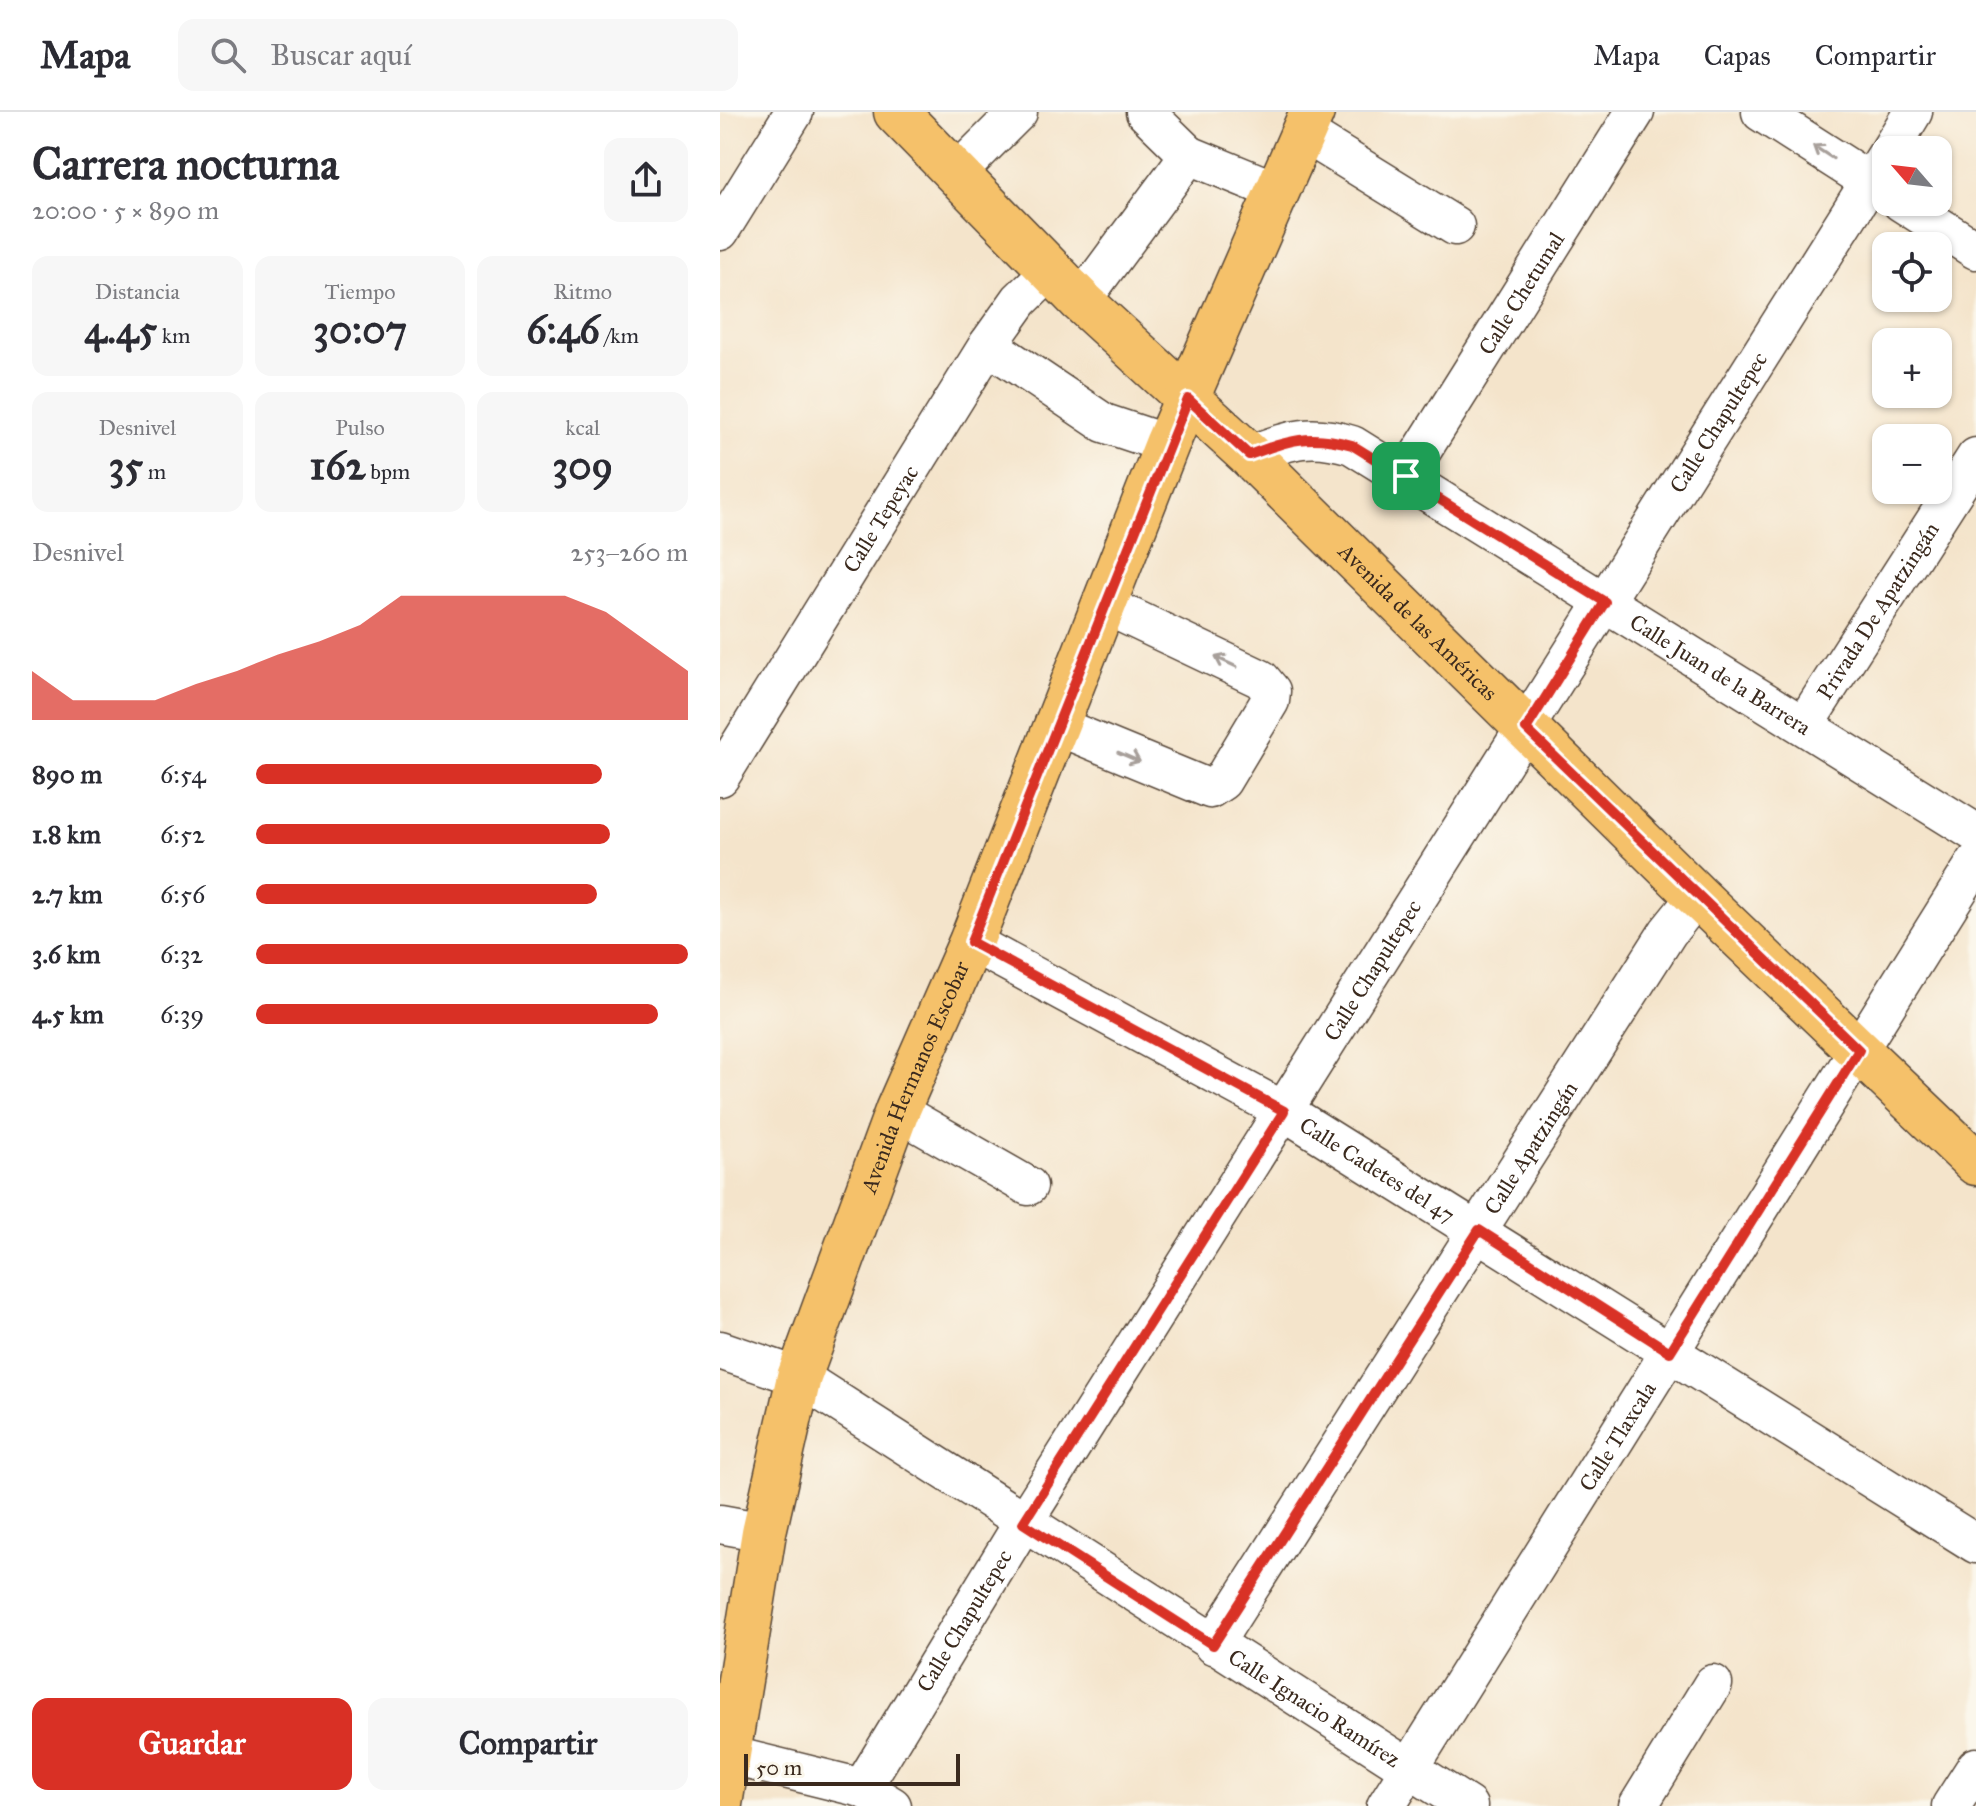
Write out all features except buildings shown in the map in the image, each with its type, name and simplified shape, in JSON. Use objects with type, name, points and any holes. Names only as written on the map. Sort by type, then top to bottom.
[{"type":"main road","name":"Avenida de las Américas","points":[[896,112],[1081,301],[1249,455],[1697,896],[1976,1163]]},
{"type":"main road","name":"Avenida Hermanos Escobar","points":[[720,1804],[724,1754],[764,1532],[799,1377],[897,1111],[971,942],[1167,444],[1308,122]]},
{"type":"street","points":[[720,231],[794,112]]},
{"type":"street","points":[[957,173],[1018,112]]},
{"type":"street","points":[[1145,112],[1189,155],[1279,192]]},
{"type":"street","name":"Calle Chetumal","points":[[1406,476],[1635,112]]},
{"type":"street","points":[[1761,112],[1872,172]]},
{"type":"street","points":[[1898,136],[1913,112]]},
{"type":"street","points":[[1308,122],[1455,226]]},
{"type":"street","points":[[1081,301],[1189,155]]},
{"type":"street","name":"Calle Chapultepec","points":[[877,1797],[1023,1523],[1605,602],[1872,191]]},
{"type":"street","points":[[1923,216],[1976,250]]},
{"type":"street","name":"Calle Tepeyac","points":[[720,777],[988,345],[1020,300],[1051,270]]},
{"type":"street","points":[[988,345],[1104,423],[1167,444]]},
{"type":"street","name":"Calle Juan de la Barrera","points":[[1249,455],[1293,439],[1323,437],[1352,445],[1976,833]]},
{"type":"street","name":"Privada De Apatzingán","points":[[1804,725],[1976,457]]},
{"type":"street","points":[[1057,726],[1210,789],[1222,781],[1270,701],[1271,691],[1261,679],[1105,605]]},
{"type":"street","name":"Calle Tlaxcala","points":[[1386,1806],[1976,862]]},
{"type":"street","name":"Calle Apatzingán","points":[[1213,1645],[1668,932],[1697,896]]},
{"type":"street","name":"Calle Cadetes del 47","points":[[971,942],[1284,1111],[1479,1230],[1976,1544]]},
{"type":"street","points":[[897,1111],[1028,1186]]},
{"type":"street","name":"Calle Ignacio Ramírez","points":[[720,1350],[799,1377],[1468,1806]]},
{"type":"street","points":[[720,1524],[764,1532]]},
{"type":"street","points":[[1638,1806],[1713,1684]]},
{"type":"street","points":[[724,1754],[877,1797]]},
{"type":"street","points":[[1951,1806],[1976,1767]]},
{"type":"route","points":[[1188,399],[1249,455],[1293,439],[1323,437],[1352,445],[1406,476],[1605,602],[1526,729],[1859,1050],[1670,1352],[1479,1230],[1213,1645],[1023,1523],[1284,1111],[971,942],[1167,444],[1188,399]]}]
